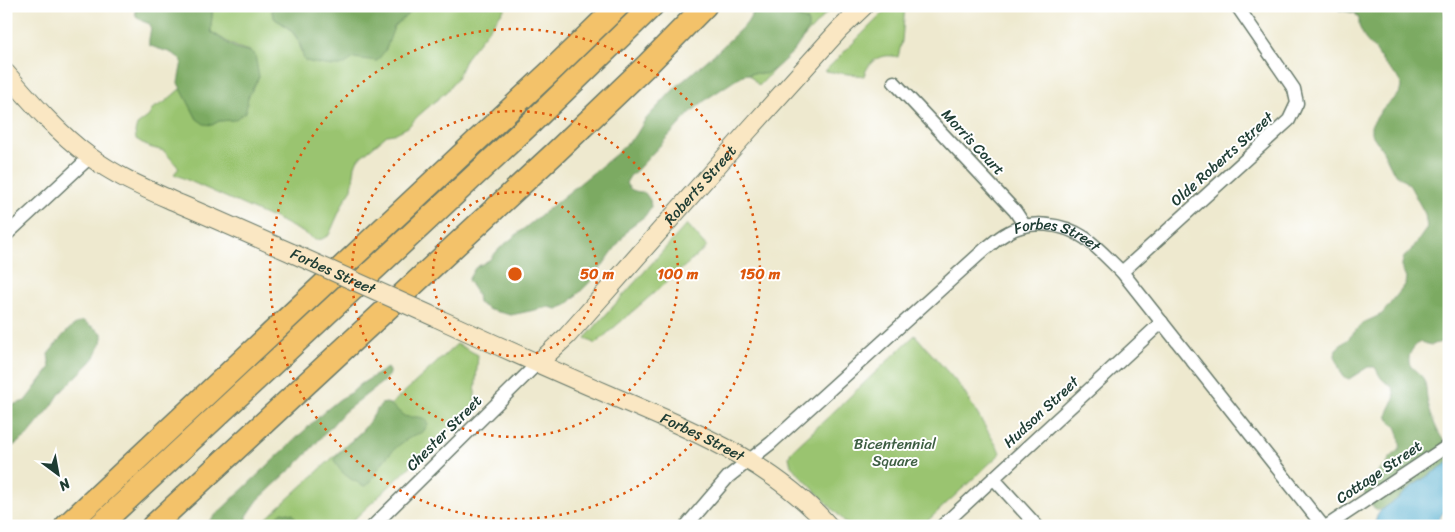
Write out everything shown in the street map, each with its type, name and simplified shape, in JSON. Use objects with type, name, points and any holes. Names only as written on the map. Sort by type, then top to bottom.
[{"type":"highway","points":[[66,526],[618,6]]},
{"type":"highway","points":[[99,526],[532,122],[652,6]]},
{"type":"highway","points":[[116,526],[560,112],[669,6]]},
{"type":"highway","points":[[153,526],[590,120],[705,6]]},
{"type":"main road","name":"Roberts Street","points":[[538,363],[567,336],[774,102],[839,30],[864,6]]},
{"type":"main road","name":"Forbes Street","points":[[6,73],[44,116],[74,144],[90,157],[134,183],[713,440],[749,460]]},
{"type":"main road","points":[[749,460],[777,478],[814,509],[829,526]]},
{"type":"street","name":"Olde Roberts Street","points":[[1122,272],[1289,120],[1297,103],[1294,89],[1237,6]]},
{"type":"street","name":"Morris Court","points":[[894,82],[1016,211],[1025,226]]},
{"type":"street","points":[[6,235],[90,157]]},
{"type":"street","name":"Forbes Street","points":[[749,460],[771,443],[1008,232],[1025,226],[1045,224],[1066,228],[1086,238],[1122,272],[1323,526]]},
{"type":"street","name":"Hudson Street","points":[[942,526],[1162,322]]},
{"type":"street","name":"Chester Street","points":[[374,526],[538,363]]},
{"type":"street","name":"Cottage Street","points":[[1327,526],[1449,444]]},
{"type":"street","points":[[686,526],[728,478],[749,460]]},
{"type":"street","points":[[994,479],[1037,526]]},
{"type":"green space","points":[[139,6],[211,6],[211,32],[233,47],[255,55],[259,77],[248,97],[246,112],[234,120],[219,121],[212,125],[204,124],[197,119],[178,83],[182,61],[171,53],[149,45],[150,24],[136,16],[135,9]]},
{"type":"green space","points":[[211,6],[273,6],[272,12],[275,19],[288,28],[295,36],[301,52],[349,6],[507,6],[466,58],[457,78],[447,91],[408,127],[394,134],[387,135],[358,159],[355,166],[352,189],[344,201],[329,235],[315,240],[271,216],[174,174],[179,168],[164,151],[149,147],[136,139],[137,125],[149,116],[152,109],[165,102],[181,88],[197,119],[212,125],[219,121],[230,120],[248,97],[259,77],[250,51],[234,45],[211,32]]},
{"type":"green space","points":[[273,6],[417,6],[394,27],[386,49],[377,61],[354,58],[344,65],[337,66],[304,60],[301,46],[296,36],[290,29],[275,19],[272,12]]},
{"type":"green space","points":[[757,6],[784,6],[793,15],[808,21],[808,30],[794,51],[775,69],[765,74],[743,75],[708,98],[691,112],[630,176],[626,183],[628,186],[634,191],[645,193],[650,200],[651,207],[645,216],[630,227],[593,279],[567,305],[557,309],[549,307],[511,315],[490,310],[478,303],[477,294],[468,280],[475,268],[489,260],[500,248],[615,155],[636,135],[645,120],[677,86],[747,23]]},
{"type":"green space","points":[[770,6],[833,6],[759,86],[731,53]]},
{"type":"green space","points":[[890,6],[905,6],[902,41],[898,57],[887,56],[873,61],[864,76],[825,71]]},
{"type":"green space","points":[[1335,6],[1442,6],[1449,29],[1449,340],[1431,345],[1420,342],[1412,350],[1409,362],[1411,367],[1424,380],[1433,420],[1442,438],[1449,445],[1449,462],[1415,484],[1392,504],[1376,510],[1360,485],[1386,466],[1389,459],[1400,449],[1397,429],[1388,418],[1395,396],[1391,386],[1381,378],[1375,367],[1368,367],[1349,379],[1342,376],[1335,356],[1336,349],[1363,323],[1382,314],[1405,285],[1406,277],[1402,271],[1404,257],[1410,252],[1427,228],[1425,214],[1410,186],[1393,171],[1371,133],[1371,126],[1383,108],[1399,94],[1400,80],[1384,64],[1365,39],[1359,26],[1359,19],[1355,13],[1339,10]]},
{"type":"green space","points":[[687,224],[707,247],[595,344],[585,338]]},
{"type":"green space","points":[[83,321],[102,333],[102,340],[95,357],[60,393],[52,406],[27,436],[6,451],[6,407],[25,401],[50,368],[48,354],[68,330]]},
{"type":"green space","name":"Bicentennial Square","points":[[915,335],[961,387],[1001,453],[922,526],[849,526],[791,466],[789,457],[791,452]]},
{"type":"green space","points":[[457,344],[478,355],[474,407],[347,526],[258,526]]},
{"type":"green space","points":[[387,368],[389,375],[384,381],[344,412],[301,460],[258,500],[247,516],[249,526],[204,526],[325,411],[361,384]]},
{"type":"green space","points":[[381,404],[390,404],[404,416],[421,417],[428,424],[423,432],[405,441],[384,460],[366,486],[361,485],[343,473],[334,460],[342,449],[368,424]]},
{"type":"green space","points":[[282,512],[293,514],[300,526],[267,526]]},
{"type":"water","points":[[1449,462],[1449,509],[1442,514],[1436,526],[1374,526],[1381,510]]}]
